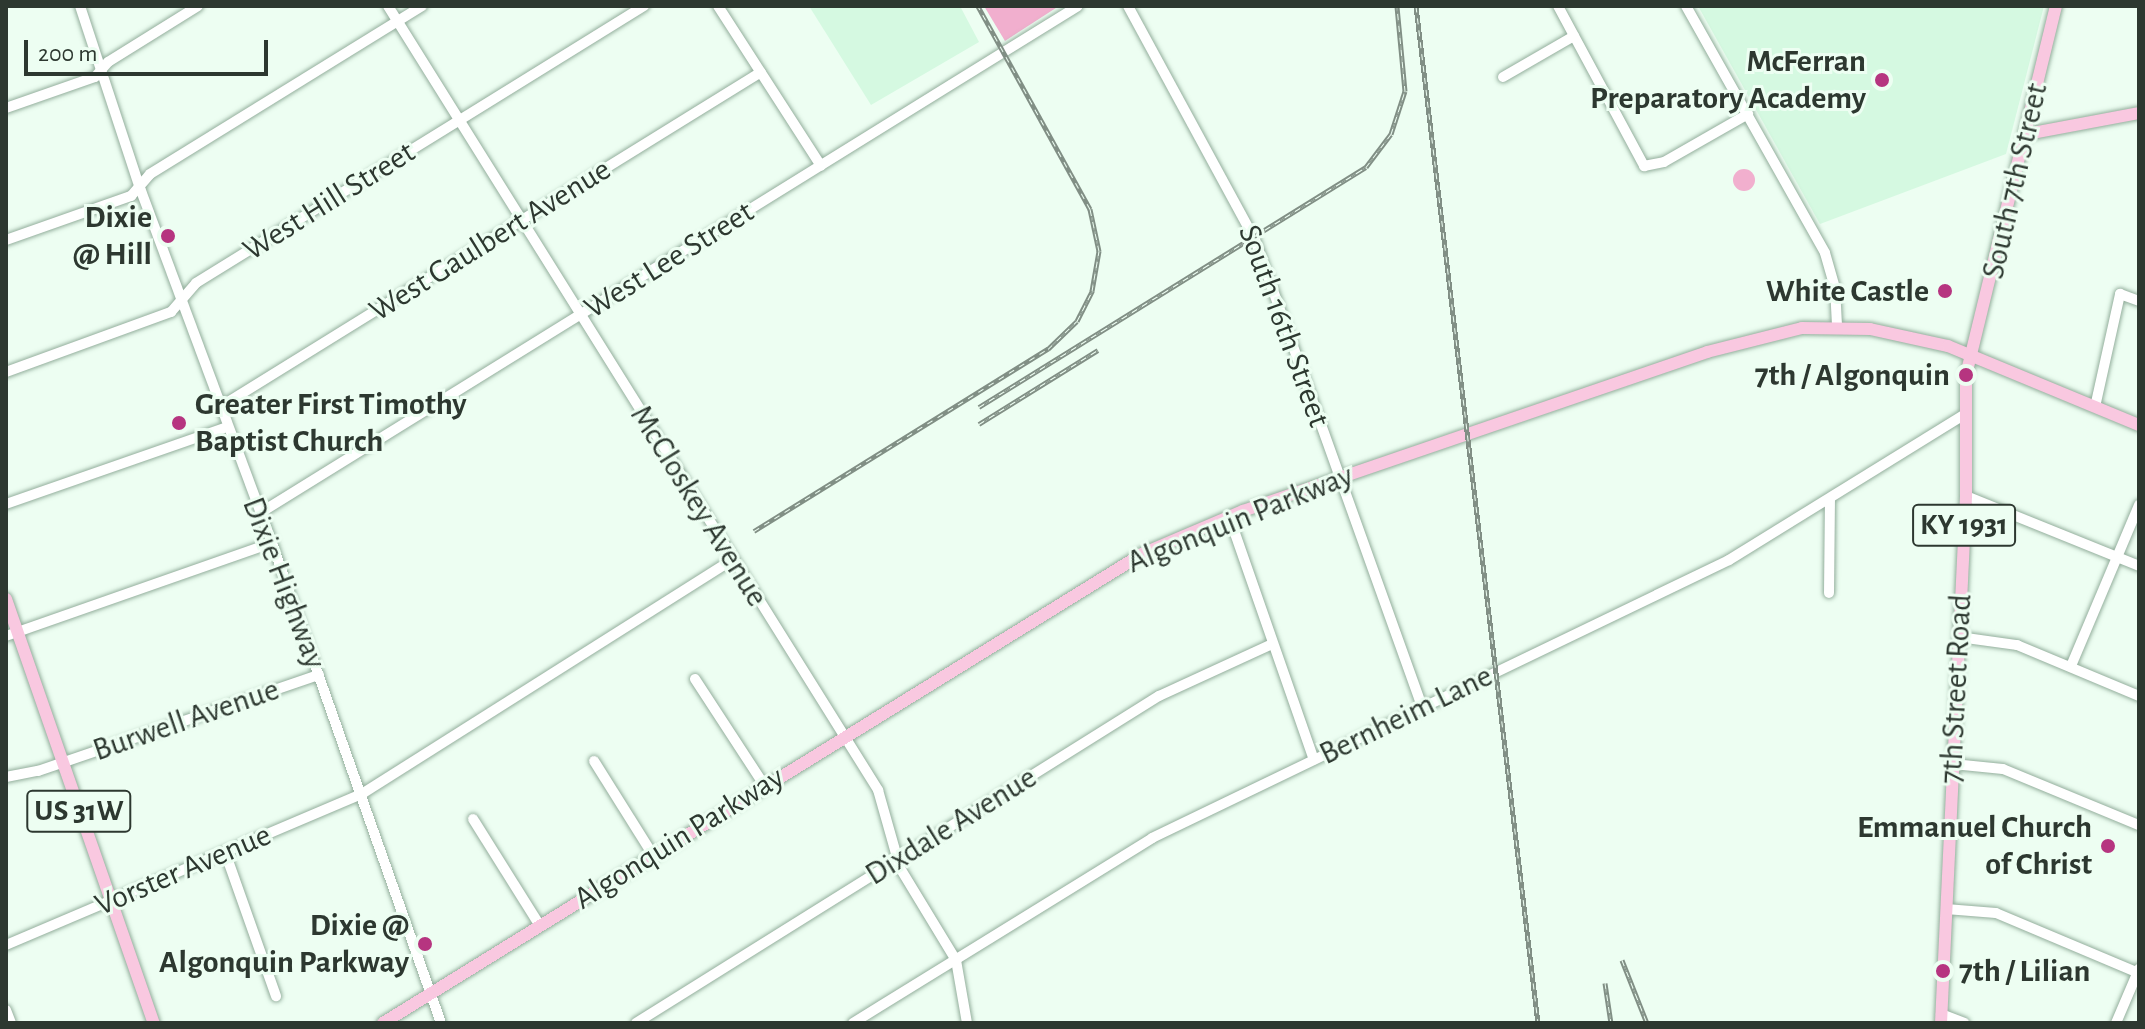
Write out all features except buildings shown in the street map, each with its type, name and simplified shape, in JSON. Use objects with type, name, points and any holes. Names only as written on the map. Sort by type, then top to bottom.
[{"type":"main road","name":"South 7th Street","points":[[1970,356],[2056,6]]},
{"type":"main road","points":[[2027,134],[2139,113]]},
{"type":"main road","name":"Algonquin Parkway","points":[[383,1023],[1090,582],[1229,516],[1736,342],[1837,326],[1924,339],[2139,425]]},
{"type":"main road","name":"7th Street Road","points":[[1941,1018],[1966,496],[1964,415],[1970,356]]},
{"type":"main road","name":"US 31W","points":[[6,599],[12,634],[63,763],[154,1023]]},
{"type":"street","name":"Dixie Highway","points":[[80,6],[140,188],[272,543],[441,1023]]},
{"type":"street","points":[[6,108],[95,77],[102,69],[198,6]]},
{"type":"street","name":"McCloskey Avenue","points":[[388,6],[878,790],[897,860],[956,960],[967,1023]]},
{"type":"street","points":[[6,240],[131,196],[150,174],[422,6]]},
{"type":"street","name":"West Hill Street","points":[[6,372],[148,322],[181,301],[196,283],[644,6]]},
{"type":"street","points":[[718,6],[821,166]]},
{"type":"street","name":"West Lee Street","points":[[260,513],[1078,6]]},
{"type":"street","name":"South 16th Street","points":[[1128,6],[1255,240],[1422,707]]},
{"type":"street","points":[[1558,6],[1644,166],[1664,162],[1748,114]]},
{"type":"street","points":[[1686,6],[1825,253],[1833,278],[1837,326]]},
{"type":"street","points":[[1503,77],[1574,36]]},
{"type":"street","name":"West Gaulbert Avenue","points":[[220,407],[761,72]]},
{"type":"street","points":[[2095,407],[2120,294],[2139,301]]},
{"type":"street","name":"Bernheim Lane","points":[[853,1023],[1121,855],[1729,560],[1964,415]]},
{"type":"street","points":[[6,504],[227,427]]},
{"type":"street","points":[[1966,496],[2139,566]]},
{"type":"street","points":[[1829,593],[1830,500]]},
{"type":"street","points":[[2071,666],[2139,505]]},
{"type":"street","points":[[1229,516],[1314,760]]},
{"type":"street","points":[[12,634],[272,543]]},
{"type":"street","name":"Vorster Avenue","points":[[6,945],[360,795],[733,559]]},
{"type":"street","points":[[1959,637],[2005,641],[2139,696]]},
{"type":"street","name":"Dixdale Avenue","points":[[636,1023],[1159,696],[1272,644]]},
{"type":"street","name":"Burwell Avenue","points":[[6,777],[63,763],[319,675]]},
{"type":"street","points":[[695,679],[764,785]]},
{"type":"street","points":[[594,761],[653,855]]},
{"type":"street","points":[[1953,764],[2003,769],[2139,825]]},
{"type":"street","points":[[473,819],[540,926]]},
{"type":"street","points":[[225,852],[276,996]]},
{"type":"street","points":[[1946,909],[1996,913],[2139,971],[2116,1023]]},
{"type":"street","points":[[6,1010],[11,1023]]},
{"type":"street","points":[[1941,1018],[1964,1023]]},
{"type":"shaded area","points":[[809,6],[960,6],[979,42],[871,105]]},
{"type":"shaded area","points":[[984,6],[1059,6],[1005,41]]},
{"type":"shaded area","name":"McFerran Preparatory Academy","points":[[1698,6],[2044,6],[2006,154],[1820,224]]},
{"type":"shaded area","points":[[1740,169],[1748,169],[1755,180],[1748,191],[1740,191],[1733,184],[1733,176]]},
{"type":"railway","points":[[754,531],[1048,349],[1077,321],[1092,291],[1099,251],[1090,209],[978,6]]},
{"type":"railway","points":[[979,407],[1366,167],[1391,134],[1405,91],[1397,6]]},
{"type":"railway","points":[[1416,6],[1538,1023]]},
{"type":"railway","points":[[979,424],[1098,350]]},
{"type":"railway","points":[[1622,960],[1647,1023]]},
{"type":"railway","points":[[1605,983],[1611,1023]]},
{"type":"place","name":"McFerran Preparatory Academy","points":[[1882,80]]},
{"type":"place","name":"Dixie @ Hill","points":[[168,236]]},
{"type":"place","name":"White Castle","points":[[1945,291]]},
{"type":"place","name":"7th / Algonquin","points":[[1966,375]]},
{"type":"place","name":"Greater First Timothy Baptist Church","points":[[179,423]]},
{"type":"place","name":"Emmanuel Church of Christ","points":[[2108,846]]},
{"type":"place","name":"Dixie @ Algonquin Parkway","points":[[425,944]]},
{"type":"place","name":"7th / Lilian","points":[[1943,971]]}]
